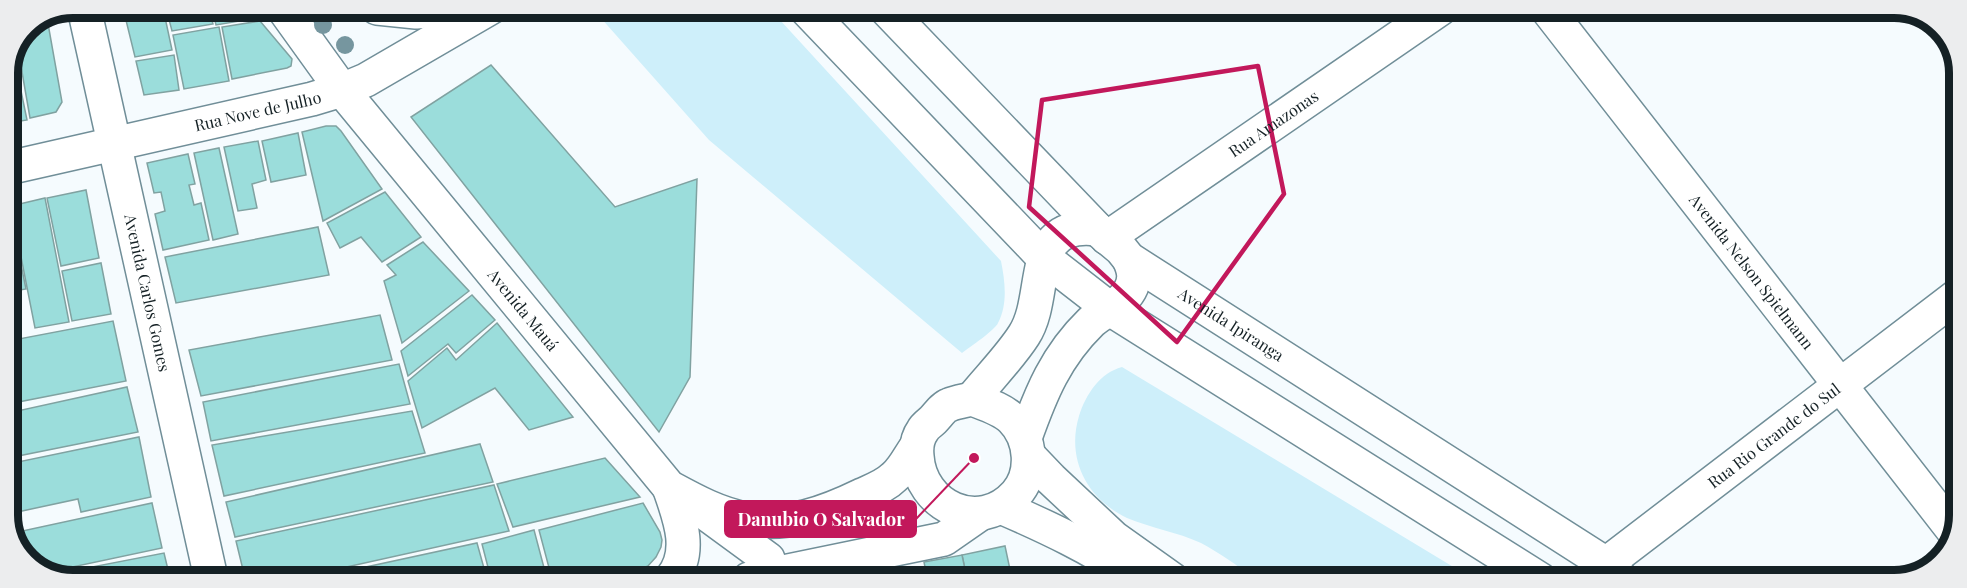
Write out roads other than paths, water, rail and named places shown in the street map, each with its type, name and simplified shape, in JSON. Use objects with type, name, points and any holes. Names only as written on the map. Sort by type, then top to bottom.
[{"type":"main road","name":"Avenida Carlos Gomes","points":[[86,18],[209,570]]},
{"type":"main road","name":"Avenida Mauá","points":[[290,18],[342,90],[669,487],[719,512],[747,519],[774,521],[799,519],[835,508],[891,480],[897,476],[916,447]]},
{"type":"main road","name":"Rua Nove de Julho","points":[[18,166],[312,99],[342,90],[366,80],[473,18]]},
{"type":"main road","points":[[815,18],[1043,257],[1110,309],[1525,570]]},
{"type":"main road","name":"Avenida Ipiranga","points":[[895,18],[1111,242],[1601,570]]},
{"type":"main road","name":"Rua Amazonas","points":[[1111,242],[1427,18]]},
{"type":"main road","name":"Avenida Nelson Spielmann","points":[[1554,18],[1948,524]]},
{"type":"main road","points":[[803,570],[944,539],[1016,494],[1026,476],[1027,447],[1039,396],[1058,362],[1092,321],[1123,300],[1131,287],[1134,271],[1111,242],[1083,227],[1070,229],[1056,237],[1043,257],[1033,314],[1025,334],[972,399]]},
{"type":"main road","name":"Rua Rio Grande do Sul","points":[[1614,570],[1841,386],[1949,302]]},
{"type":"main road","points":[[1124,570],[1064,534],[991,510],[959,512],[940,502],[926,486],[917,469],[916,447],[922,430],[947,405],[972,399],[994,407],[1012,419],[1027,447],[1051,479],[1114,538],[1159,570]]},
{"type":"main road","points":[[669,487],[768,559],[767,570]]},
{"type":"main road","points":[[669,487],[682,526],[684,546],[680,563],[676,570]]},
{"type":"place","name":"Danubio O Salvador","points":[[974,458]]}]
